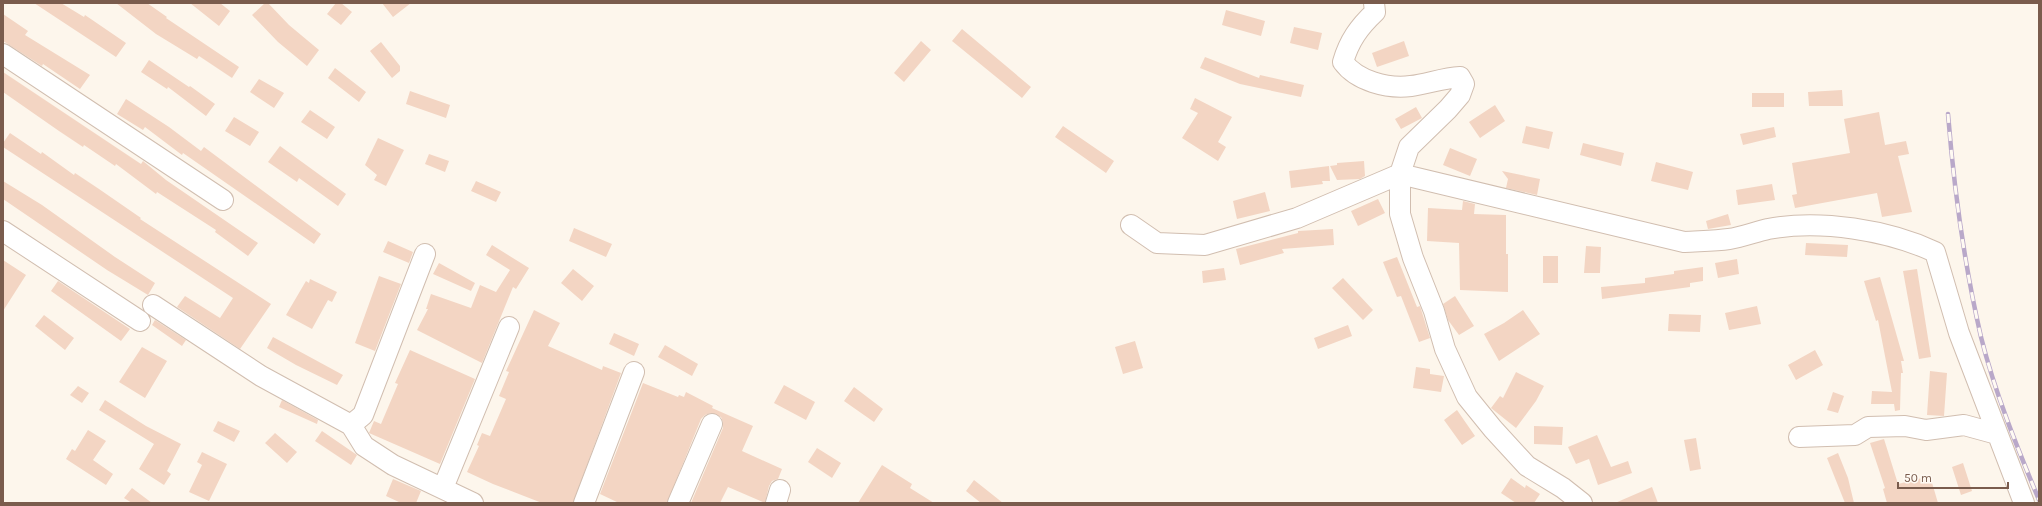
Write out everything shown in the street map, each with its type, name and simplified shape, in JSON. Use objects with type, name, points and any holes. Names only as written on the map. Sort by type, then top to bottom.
[{"type":"street","points":[[1374,3],[1375,12],[1362,24],[1347,48],[1343,62],[1350,71],[1375,83],[1409,86],[1449,78],[1460,78],[1464,84],[1460,95],[1448,109],[1409,147],[1400,174],[1400,214],[1414,258],[1434,311],[1445,350],[1467,397],[1493,430],[1527,466],[1563,488],[1582,503]]},
{"type":"street","points":[[3,54],[223,200]]},
{"type":"street","points":[[1132,225],[1157,243],[1206,245],[1297,218],[1400,174],[1684,242],[1729,239],[1768,229],[1802,226],[1851,228],[1912,241],[1935,252],[1959,333],[2024,503]]},
{"type":"street","points":[[3,230],[140,322]]},
{"type":"street","points":[[351,425],[363,415],[425,254]]},
{"type":"street","points":[[153,305],[261,376],[351,425],[364,446],[393,465],[473,503]]},
{"type":"street","points":[[443,488],[509,327]]},
{"type":"street","points":[[584,503],[634,372]]},
{"type":"street","points":[[678,503],[712,424]]},
{"type":"street","points":[[1799,437],[1855,435],[1868,427],[1905,426],[1926,430],[1964,425],[1997,434]]},
{"type":"building","points":[[34,3],[61,3],[84,17],[85,15],[126,43],[116,57]]},
{"type":"building","points":[[116,3],[147,3],[167,17],[166,18],[239,67],[232,78],[199,56],[197,59],[156,34]]},
{"type":"building","points":[[190,3],[220,3],[230,11],[219,26]]},
{"type":"building","points":[[265,3],[268,3],[289,25],[319,50],[307,66],[278,42],[252,15]]},
{"type":"building","points":[[336,3],[341,3],[352,12],[341,25],[327,14]]},
{"type":"building","points":[[382,3],[411,3],[393,17]]},
{"type":"building","points":[[1226,10],[1265,21],[1261,36],[1222,25]]},
{"type":"building","points":[[3,14],[28,31],[25,35],[90,75],[80,89],[43,64],[42,66],[3,41]]},
{"type":"building","points":[[1294,27],[1322,33],[1318,50],[1290,43]]},
{"type":"building","points":[[962,29],[1031,87],[1022,98],[952,41]]},
{"type":"building","points":[[921,41],[931,50],[904,82],[894,73]]},
{"type":"building","points":[[1404,41],[1409,56],[1377,67],[1372,53]]},
{"type":"building","points":[[381,42],[400,66],[400,71],[392,78],[370,51]]},
{"type":"building","points":[[1205,57],[1259,78],[1260,75],[1304,85],[1301,97],[1240,84],[1200,68]]},
{"type":"building","points":[[149,60],[215,104],[206,116],[168,87],[167,89],[141,72]]},
{"type":"building","points":[[335,68],[366,92],[359,102],[328,78]]},
{"type":"building","points":[[3,72],[141,164],[143,161],[166,180],[258,243],[248,256],[215,232],[216,230],[157,192],[156,194],[116,164],[115,166],[84,145],[83,147],[59,131],[3,92]]},
{"type":"building","points":[[259,79],[284,93],[274,108],[250,92]]},
{"type":"building","points":[[1842,90],[1843,106],[1809,106],[1808,92]]},
{"type":"building","points":[[410,91],[450,105],[446,118],[406,104]]},
{"type":"building","points":[[1752,93],[1784,93],[1784,107],[1752,107]]},
{"type":"building","points":[[1195,98],[1232,117],[1218,142],[1226,147],[1218,161],[1182,138],[1198,113],[1190,109]]},
{"type":"building","points":[[126,99],[169,127],[201,151],[204,147],[321,234],[314,244],[183,153],[182,155],[145,127],[143,130],[117,114]]},
{"type":"building","points":[[1495,105],[1505,121],[1480,138],[1469,122]]},
{"type":"building","points":[[1416,107],[1422,118],[1401,129],[1395,119]]},
{"type":"building","points":[[310,110],[335,127],[327,139],[301,122]]},
{"type":"building","points":[[1879,112],[1885,145],[1906,141],[1909,154],[1898,156],[1912,212],[1882,217],[1877,193],[1795,208],[1792,195],[1797,194],[1792,163],[1850,153],[1844,119]]},
{"type":"building","points":[[234,117],[259,132],[250,146],[225,131]]},
{"type":"building","points":[[1063,126],[1114,161],[1106,173],[1055,137]]},
{"type":"building","points":[[1526,126],[1553,132],[1549,149],[1522,143]]},
{"type":"building","points":[[1774,127],[1776,137],[1743,145],[1740,134]]},
{"type":"building","points":[[10,133],[41,154],[42,152],[74,175],[75,173],[141,218],[140,219],[271,304],[240,349],[177,307],[185,296],[220,318],[233,298],[3,147],[3,143]]},
{"type":"building","points":[[378,138],[404,150],[386,186],[374,180],[377,175],[365,165]]},
{"type":"building","points":[[1583,143],[1624,153],[1621,166],[1580,155]]},
{"type":"building","points":[[280,146],[346,194],[338,206],[299,178],[297,182],[268,162]]},
{"type":"building","points":[[1450,148],[1477,159],[1470,176],[1443,165]]},
{"type":"building","points":[[429,154],[449,161],[445,172],[425,164]]},
{"type":"building","points":[[1364,161],[1365,176],[1360,179],[1337,180],[1330,166],[1337,165],[1337,163]]},
{"type":"building","points":[[1656,162],[1693,172],[1688,190],[1651,181]]},
{"type":"building","points":[[1329,166],[1330,181],[1322,181],[1323,184],[1291,188],[1289,171]]},
{"type":"building","points":[[1502,171],[1540,179],[1537,195],[1506,188],[1508,179]]},
{"type":"building","points":[[3,181],[42,205],[115,257],[155,283],[148,295],[107,270],[3,199]]},
{"type":"building","points":[[476,181],[501,192],[496,202],[471,191]]},
{"type":"building","points":[[1772,184],[1775,200],[1738,205],[1736,190]]},
{"type":"building","points":[[1265,192],[1270,211],[1237,219],[1233,201]]},
{"type":"building","points":[[1378,199],[1385,213],[1358,226],[1351,211]]},
{"type":"building","points":[[1463,201],[1475,204],[1474,214],[1506,215],[1508,292],[1460,290],[1459,243],[1427,241],[1428,208],[1462,210]]},
{"type":"building","points":[[1728,214],[1731,225],[1708,229],[1706,221]]},
{"type":"building","points":[[574,228],[612,244],[606,257],[569,241]]},
{"type":"building","points":[[1333,229],[1334,245],[1282,249],[1284,253],[1240,265],[1236,249],[1298,233],[1298,231]]},
{"type":"building","points":[[388,241],[413,252],[409,263],[383,252]]},
{"type":"building","points":[[1806,243],[1848,245],[1847,257],[1805,255]]},
{"type":"building","points":[[492,245],[529,268],[516,289],[513,287],[482,363],[417,330],[428,309],[426,309],[431,294],[471,308],[480,285],[496,292],[510,270],[486,255]]},
{"type":"building","points":[[1586,246],[1601,247],[1600,273],[1584,273]]},
{"type":"building","points":[[1543,256],[1558,256],[1558,283],[1543,283]]},
{"type":"building","points":[[1397,257],[1417,307],[1420,306],[1430,338],[1419,342],[1401,296],[1397,297],[1383,262]]},
{"type":"building","points":[[1737,259],[1739,274],[1718,278],[1715,263]]},
{"type":"building","points":[[3,260],[26,275],[3,311]]},
{"type":"building","points":[[439,263],[475,283],[471,291],[433,274]]},
{"type":"building","points":[[1703,267],[1703,281],[1690,283],[1690,287],[1602,299],[1601,287],[1645,283],[1645,278],[1674,274],[1674,271]]},
{"type":"building","points":[[1224,268],[1226,280],[1203,283],[1202,271]]},
{"type":"building","points":[[573,269],[594,286],[582,301],[561,283]]},
{"type":"building","points":[[1917,269],[1931,357],[1919,359],[1903,271]]},
{"type":"building","points":[[379,276],[401,284],[375,351],[355,343]]},
{"type":"building","points":[[1880,277],[1904,361],[1901,361],[1903,373],[1901,373],[1900,410],[1895,411],[1894,404],[1871,404],[1872,391],[1892,392],[1878,320],[1876,321],[1864,281]]},
{"type":"building","points":[[1343,278],[1373,310],[1363,320],[1332,288]]},
{"type":"building","points":[[310,279],[337,292],[332,302],[328,300],[312,329],[286,315],[306,281],[309,283]]},
{"type":"building","points":[[58,281],[130,329],[121,341],[51,291]]},
{"type":"building","points":[[1455,296],[1474,326],[1459,335],[1448,320],[1443,304]]},
{"type":"building","points":[[1757,306],[1761,324],[1729,330],[1725,313]]},
{"type":"building","points":[[534,310],[560,323],[548,346],[602,370],[603,366],[621,373],[573,503],[542,503],[467,472],[479,446],[477,445],[482,433],[490,436],[506,399],[499,396],[509,372],[506,371]]},
{"type":"building","points":[[1523,310],[1540,334],[1499,361],[1484,334]]},
{"type":"building","points":[[1669,314],[1701,315],[1700,332],[1668,331]]},
{"type":"building","points":[[44,315],[74,338],[65,350],[35,326]]},
{"type":"building","points":[[155,320],[186,340],[182,346],[152,325]]},
{"type":"building","points":[[1348,325],[1352,336],[1318,349],[1314,338]]},
{"type":"building","points":[[614,333],[639,344],[634,356],[609,344]]},
{"type":"building","points":[[273,337],[343,375],[337,385],[296,365],[267,348]]},
{"type":"building","points":[[1135,341],[1143,368],[1123,374],[1115,347]]},
{"type":"building","points":[[665,345],[698,364],[692,376],[658,357]]},
{"type":"building","points":[[142,347],[167,361],[145,398],[119,382]]},
{"type":"building","points":[[410,350],[475,379],[440,464],[369,433],[374,421],[381,424],[398,384],[395,383]]},
{"type":"building","points":[[1815,350],[1823,365],[1796,380],[1788,365]]},
{"type":"building","points":[[1416,367],[1430,369],[1430,374],[1444,376],[1441,392],[1413,388]]},
{"type":"building","points":[[1930,371],[1947,373],[1944,416],[1927,415]]},
{"type":"building","points":[[1516,372],[1544,386],[1536,401],[1516,428],[1491,408],[1500,396],[1503,398]]},
{"type":"building","points":[[643,383],[678,397],[679,395],[684,397],[686,392],[713,406],[712,408],[753,426],[742,451],[782,469],[778,479],[772,481],[769,486],[765,503],[728,487],[720,503],[691,503],[723,428],[721,417],[711,413],[705,415],[701,419],[667,503],[619,503],[600,494]]},
{"type":"building","points":[[784,385],[815,402],[806,420],[774,403]]},
{"type":"building","points":[[78,386],[89,393],[82,403],[70,395]]},
{"type":"building","points":[[854,387],[883,409],[874,422],[844,401]]},
{"type":"building","points":[[1833,392],[1844,396],[1838,413],[1827,410]]},
{"type":"building","points":[[105,400],[146,426],[181,444],[167,471],[171,474],[164,485],[139,469],[154,444],[99,410]]},
{"type":"building","points":[[282,400],[318,420],[317,424],[279,407]]},
{"type":"building","points":[[1457,410],[1475,436],[1462,445],[1444,420]]},
{"type":"building","points":[[218,421],[240,431],[234,442],[213,431]]},
{"type":"building","points":[[1534,426],[1563,427],[1562,445],[1534,444]]},
{"type":"building","points":[[88,430],[106,441],[93,460],[113,474],[106,485],[66,459],[72,449],[75,451]]},
{"type":"building","points":[[322,431],[357,455],[351,465],[315,441]]},
{"type":"building","points":[[275,433],[297,452],[287,463],[265,443]]},
{"type":"building","points":[[1597,435],[1611,467],[1628,461],[1632,473],[1598,485],[1589,459],[1576,464],[1568,447]]},
{"type":"building","points":[[1696,438],[1701,469],[1690,471],[1684,440]]},
{"type":"building","points":[[1884,439],[1898,484],[1930,476],[1938,503],[1887,503],[1883,489],[1885,488],[1870,443]]},
{"type":"building","points":[[817,448],[841,463],[832,478],[808,462]]},
{"type":"building","points":[[202,452],[227,464],[209,501],[189,492],[202,465],[197,462]]},
{"type":"building","points":[[1838,453],[1848,478],[1854,503],[1845,503],[1827,458]]},
{"type":"building","points":[[1963,463],[1972,491],[1961,495],[1952,467]]},
{"type":"building","points":[[882,465],[912,484],[910,488],[934,503],[858,503]]},
{"type":"building","points":[[1511,478],[1525,488],[1526,485],[1540,494],[1534,503],[1516,503],[1501,493]]},
{"type":"building","points":[[393,479],[421,491],[416,503],[401,503],[386,496]]},
{"type":"building","points":[[974,480],[1003,503],[981,503],[966,491]]},
{"type":"building","points":[[1652,487],[1658,503],[1615,503]]},
{"type":"building","points":[[132,488],[152,503],[132,503],[124,498]]},
{"type":"railway","points":[[1948,114],[1960,226],[1981,337],[2000,399],[2039,500]]}]
